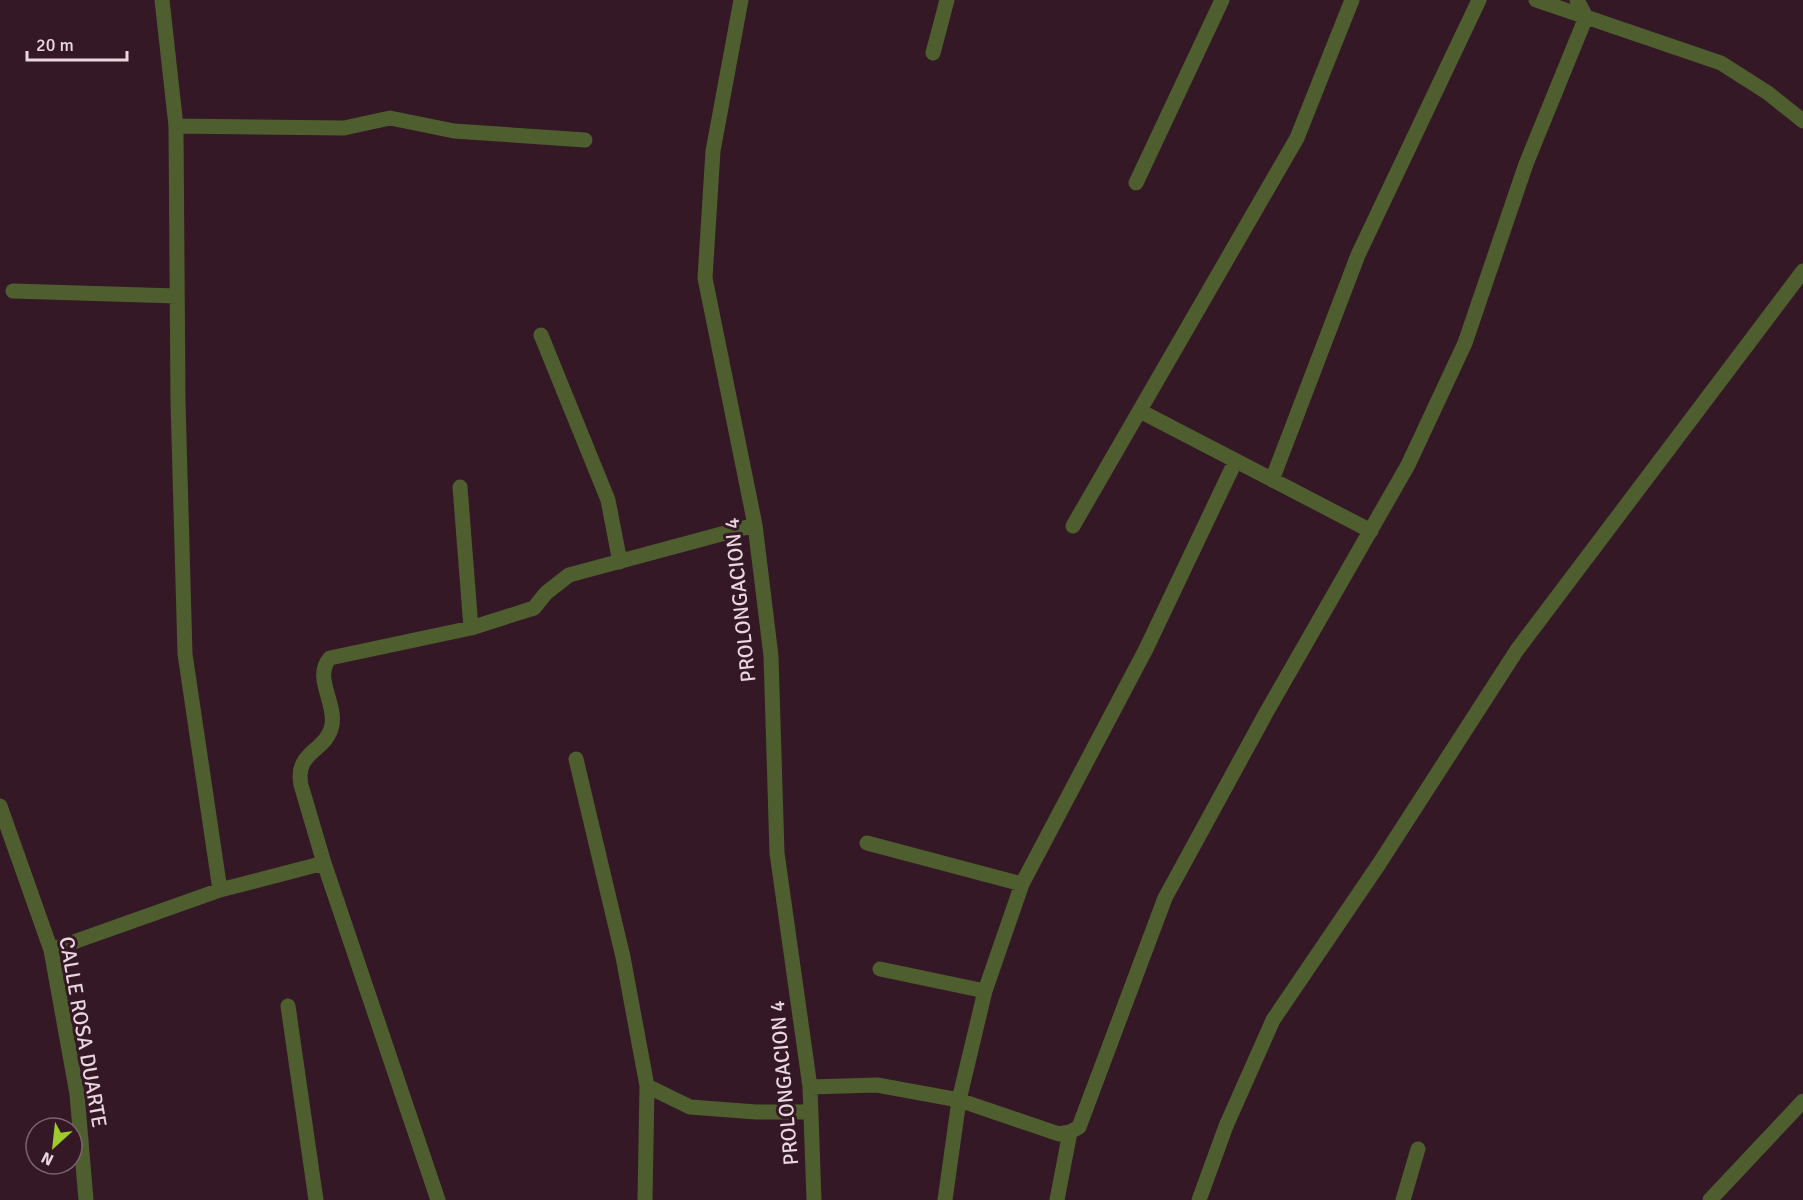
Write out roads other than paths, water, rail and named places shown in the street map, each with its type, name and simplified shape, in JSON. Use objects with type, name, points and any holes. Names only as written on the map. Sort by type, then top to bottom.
[{"type":"street","points":[[162,0],[176,126],[177,296],[185,654],[220,890]]},
{"type":"street","name":"PROLONGACION 4","points":[[741,0],[713,151],[705,278],[755,525],[771,656],[777,853],[810,1087],[809,1112],[814,1200]]},
{"type":"street","points":[[933,53],[947,0]]},
{"type":"street","points":[[1136,183],[1222,0]]},
{"type":"street","points":[[1073,526],[1297,138],[1352,0]]},
{"type":"street","points":[[1272,480],[1358,255],[1479,0]]},
{"type":"street","points":[[1536,0],[1720,63],[1768,93],[1803,121]]},
{"type":"street","points":[[1577,0],[1586,17]]},
{"type":"street","points":[[810,1087],[877,1085],[959,1100],[1059,1134],[1079,1127],[1165,898],[1266,713],[1408,465],[1465,343],[1526,164],[1586,17]]},
{"type":"street","points":[[176,126],[344,128],[390,118],[454,131],[585,140]]},
{"type":"street","points":[[1199,1200],[1226,1126],[1273,1020],[1379,864],[1517,650],[1803,271]]},
{"type":"street","points":[[13,291],[177,296]]},
{"type":"street","points":[[541,335],[608,500],[620,562]]},
{"type":"street","points":[[1140,411],[1371,531]]},
{"type":"street","points":[[945,1200],[959,1100],[985,991],[1022,884],[1146,648],[1235,462]]},
{"type":"street","points":[[460,487],[471,628]]},
{"type":"street","points":[[438,1200],[324,863],[298,773],[302,762],[326,738],[332,728],[333,718],[322,672],[325,664],[330,658],[471,628],[534,608],[546,593],[569,575],[755,525]]},
{"type":"street","points":[[576,759],[623,957],[647,1086],[645,1200]]},
{"type":"street","name":"CALLE ROSA DUARTE","points":[[1,813],[51,950],[77,1094],[86,1200]]},
{"type":"street","points":[[867,843],[1022,884]]},
{"type":"street","points":[[51,950],[220,890],[324,863]]},
{"type":"street","points":[[880,969],[985,991]]},
{"type":"street","points":[[288,1006],[316,1200]]},
{"type":"street","points":[[647,1086],[690,1107],[756,1112],[809,1112]]},
{"type":"street","points":[[1710,1200],[1803,1101]]},
{"type":"street","points":[[1057,1200],[1070,1132]]},
{"type":"street","points":[[1403,1200],[1418,1149]]}]
